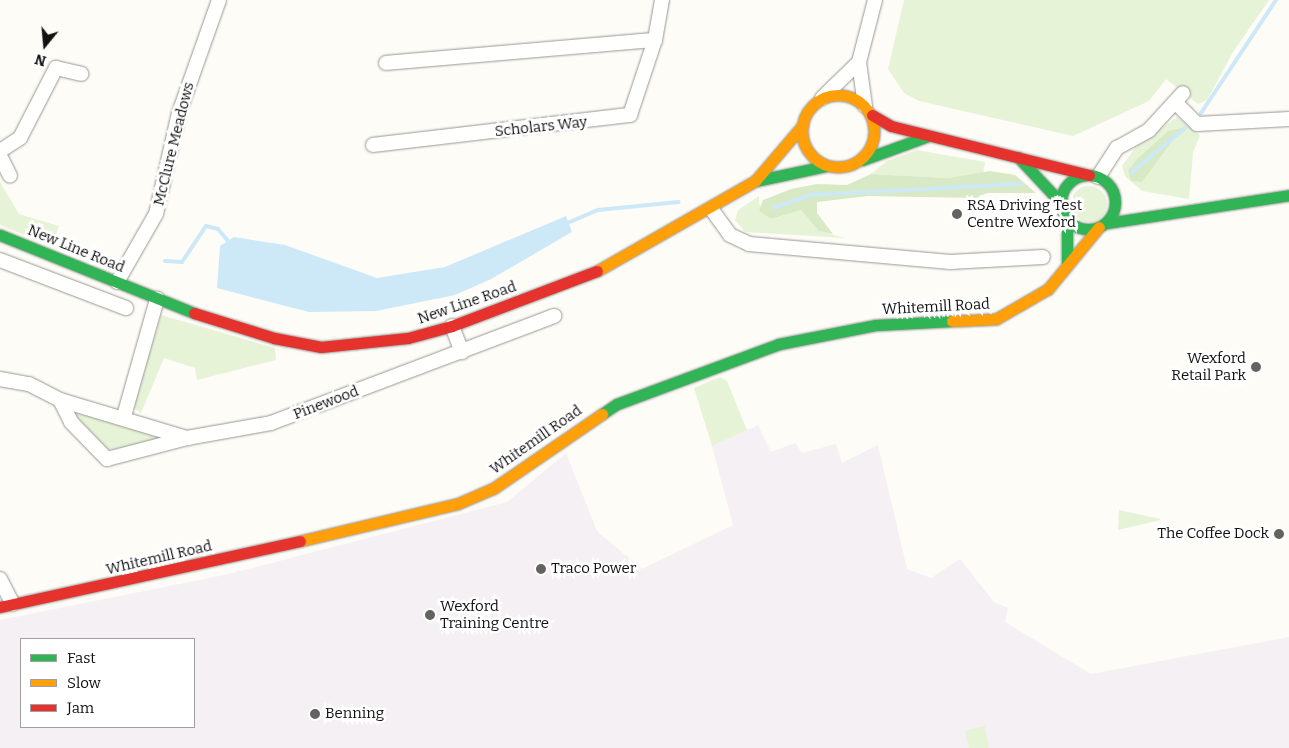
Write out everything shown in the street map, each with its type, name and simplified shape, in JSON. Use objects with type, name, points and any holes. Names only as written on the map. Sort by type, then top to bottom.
[{"type":"main road","points":[[928,136],[862,160],[851,166],[826,166],[807,150],[802,126],[812,105],[822,98],[846,95],[868,111],[928,136],[1018,156],[1094,176],[1130,201],[1168,214]]},
{"type":"main road","points":[[862,160],[874,138],[868,111]]},
{"type":"main road","name":"New Line Road","points":[[0,234],[220,323],[321,346],[408,338],[452,326],[603,269],[712,210],[754,180],[802,126]]},
{"type":"main road","points":[[1018,156],[1061,203],[1067,219],[1067,264]]},
{"type":"main road","name":"New Line Road","points":[[754,180],[826,166]]},
{"type":"main road","points":[[1061,203],[1072,180],[1094,176]]},
{"type":"main road","points":[[1103,225],[1115,207],[1112,189]]},
{"type":"main road","points":[[1067,219],[1081,229],[1289,195]]},
{"type":"main road","name":"Whitemill Road","points":[[6,606],[457,504],[494,488],[617,404],[677,380],[829,332],[996,319],[1048,288],[1103,225]]},
{"type":"street","name":"McClure Meadows","points":[[117,282],[156,214],[179,113],[219,0]]},
{"type":"street","name":"Scholars Way","points":[[373,145],[630,115],[655,40],[662,0]]},
{"type":"street","points":[[868,111],[858,62],[875,0]]},
{"type":"street","points":[[386,63],[655,40]]},
{"type":"street","points":[[822,98],[858,62]]},
{"type":"street","points":[[0,151],[20,138],[56,68],[81,74]]},
{"type":"street","points":[[1094,176],[1117,148],[1149,130],[1179,97],[1197,124],[1289,119]]},
{"type":"street","points":[[0,156],[10,176]]},
{"type":"street","points":[[712,210],[730,235],[749,244],[950,262],[1043,257]]},
{"type":"street","points":[[0,260],[126,308]]},
{"type":"street","points":[[124,416],[157,299]]},
{"type":"street","name":"Pinewood","points":[[60,400],[71,422],[107,460],[187,438],[271,424],[462,352],[510,329],[554,316]]},
{"type":"street","points":[[452,326],[462,352]]},
{"type":"street","name":"Pinewood","points":[[0,379],[29,384],[60,400],[124,416],[187,438]]},
{"type":"street","points":[[0,579],[6,606]]},
{"type":"shaded area","points":[[758,425],[771,452],[795,443],[802,453],[836,444],[842,463],[878,445],[907,569],[931,578],[960,559],[994,602],[1008,608],[1005,622],[1091,674],[1289,637],[1289,748],[0,748],[0,620],[229,574],[507,502],[566,453],[597,531],[642,569],[733,525],[712,446]]},
{"type":"green space","points":[[904,0],[1269,0],[1233,52],[1207,100],[1198,104],[1166,79],[1149,101],[1073,136],[919,101],[904,93],[888,69]]},
{"type":"green space","points":[[1177,117],[1200,135],[1193,153],[1189,199],[1142,191],[1125,176],[1122,166],[1135,148]]},
{"type":"green space","points":[[1182,128],[1142,182],[1131,181],[1128,170],[1137,159],[1168,131]]},
{"type":"green space","points":[[917,150],[985,162],[983,173],[948,178],[871,174],[887,161]]},
{"type":"green space","points":[[990,171],[1015,175],[1036,193],[987,193],[976,198],[868,196],[817,202],[817,213],[833,234],[819,231],[801,210],[771,219],[759,211],[763,200],[791,189],[817,184],[847,185],[871,174],[948,178]]},
{"type":"green space","points":[[0,182],[19,214],[59,226],[52,246],[0,225]]},
{"type":"green space","points":[[1089,186],[1096,187],[1102,191],[1106,197],[1106,211],[1102,217],[1096,221],[1089,222],[1082,221],[1076,217],[1072,211],[1071,204],[1072,197],[1076,191],[1082,187]]},
{"type":"green space","points":[[759,196],[759,204],[771,219],[801,210],[820,231],[845,238],[745,232],[735,220],[738,210]]},
{"type":"green space","points":[[161,315],[275,348],[276,360],[197,380],[195,368],[164,358],[141,413],[133,407]]},
{"type":"green space","points":[[720,377],[727,381],[747,430],[712,446],[694,388]]},
{"type":"green space","points":[[71,412],[115,421],[166,438],[111,450],[100,447]]},
{"type":"green space","points":[[1119,510],[1160,519],[1161,520],[1118,530]]},
{"type":"green space","points":[[985,726],[989,748],[969,748],[965,730]]},
{"type":"water","points":[[566,216],[572,232],[491,279],[455,295],[376,311],[309,312],[217,288],[220,246],[234,237],[285,245],[377,278],[445,267]]},
{"type":"waterway","points":[[1201,113],[1276,0]]},
{"type":"waterway","points":[[1131,173],[1185,128]]},
{"type":"waterway","points":[[773,208],[810,195],[1021,184]]},
{"type":"waterway","points":[[565,224],[598,210],[679,202]]},
{"type":"waterway","points":[[165,261],[182,262],[206,226],[218,229],[228,241]]},
{"type":"traffic: fast","points":[[862,160],[928,136]]},
{"type":"traffic: fast","points":[[1018,157],[1061,203]]},
{"type":"traffic: fast","points":[[755,181],[826,166]]},
{"type":"traffic: fast","points":[[1083,175],[1093,175],[1103,179],[1111,187],[1115,202],[1111,217],[1103,225],[1093,229],[1083,229],[1073,225],[1065,217],[1061,207],[1061,197],[1065,187],[1073,179],[1083,175]]},
{"type":"traffic: fast","points":[[1107,223],[1289,195]]},
{"type":"traffic: fast","points":[[1067,219],[1067,264]]},
{"type":"traffic: fast","points":[[0,235],[194,313]]},
{"type":"traffic: fast","points":[[602,414],[617,404],[779,344],[876,325],[952,321]]},
{"type":"traffic: slow","points":[[845,95],[864,105],[872,117],[874,131],[872,145],[864,157],[852,165],[831,167],[812,157],[804,145],[802,124],[812,105],[824,97],[845,95]]},
{"type":"traffic: slow","points":[[597,271],[755,181],[802,126]]},
{"type":"traffic: slow","points":[[952,321],[996,319],[1048,289],[1099,227]]},
{"type":"traffic: slow","points":[[300,541],[457,504],[494,488],[602,414]]},
{"type":"traffic: jam","points":[[872,115],[891,126],[1089,175]]},
{"type":"traffic: jam","points":[[194,313],[274,338],[321,347],[408,338],[452,326],[597,271]]},
{"type":"traffic: jam","points":[[0,607],[300,541]]},
{"type":"place","name":"RSA Driving Test Centre Wexford","points":[[957,214]]},
{"type":"place","name":"Wexford Retail Park","points":[[1256,367]]},
{"type":"place","name":"The Coffee Dock","points":[[1279,534]]},
{"type":"place","name":"Traco Power","points":[[541,569]]},
{"type":"place","name":"Wexford Training Centre","points":[[430,615]]},
{"type":"place","name":"Benning","points":[[315,714]]}]
